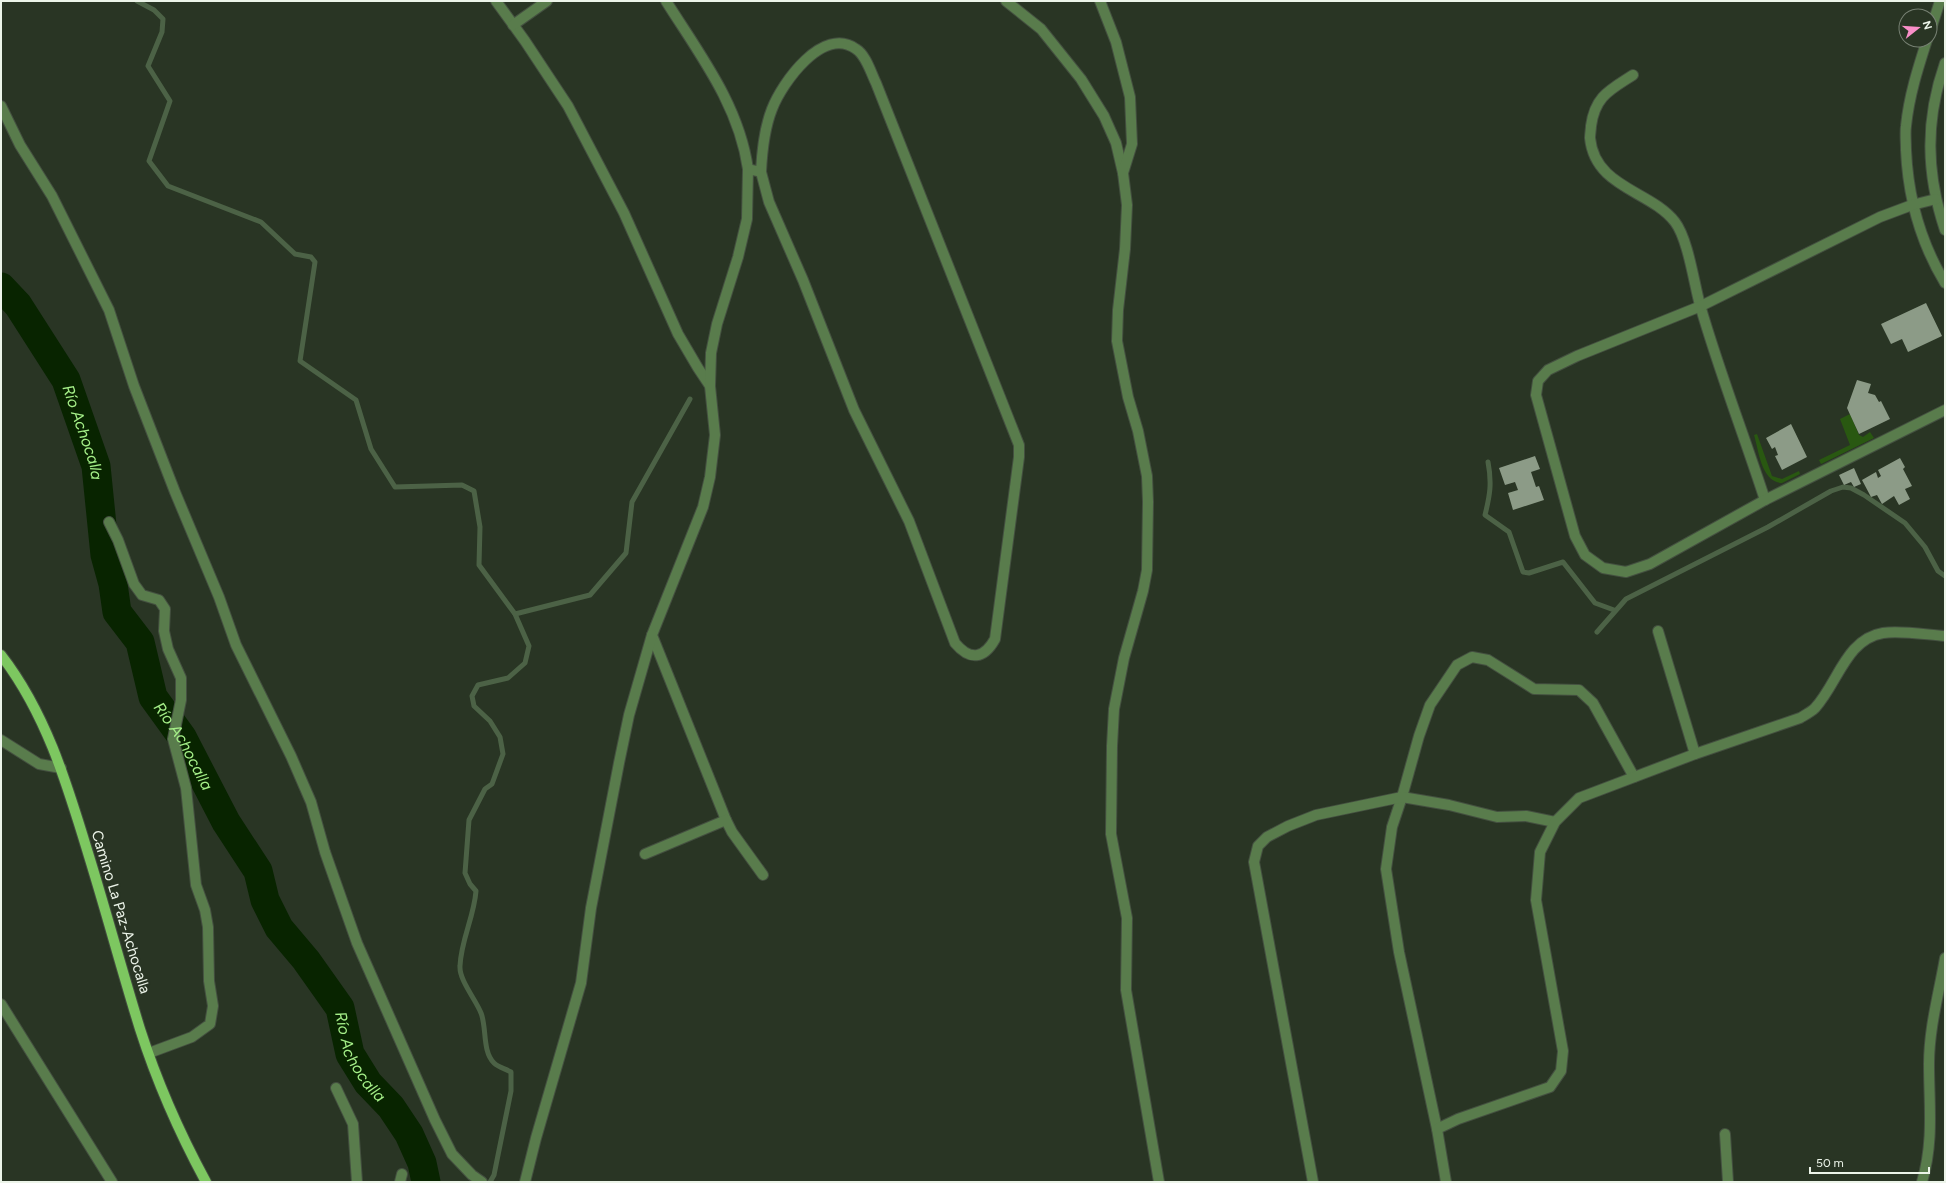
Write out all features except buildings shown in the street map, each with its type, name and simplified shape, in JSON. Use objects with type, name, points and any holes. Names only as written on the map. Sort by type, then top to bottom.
[{"type":"main road","name":"Camino La Paz-Achocalla","points":[[1,655],[16,674],[39,716],[61,768],[149,1053],[174,1115],[206,1182]]},
{"type":"street","points":[[496,1],[568,106],[624,213],[678,334],[710,386]]},
{"type":"street","points":[[513,25],[547,1]]},
{"type":"street","points":[[525,1182],[536,1138],[582,983],[591,908],[629,715],[652,635],[703,507],[710,477],[715,435],[710,386],[711,353],[747,219],[748,169],[745,150],[730,105],[711,68],[666,1]]},
{"type":"street","points":[[1006,1],[1041,29],[1081,79],[1104,116],[1116,143],[1123,173],[1127,205],[1125,249],[1118,310],[1117,341],[1120,362],[1138,431],[1147,476],[1148,548],[1143,591],[1124,658],[1114,709],[1111,834],[1127,918],[1126,990],[1159,1182]]},
{"type":"street","points":[[1100,1],[1116,42],[1130,97],[1132,144],[1123,173]]},
{"type":"street","points":[[842,44],[857,49],[866,62],[876,83],[1019,445],[1019,457],[995,639],[991,648],[982,653],[971,656],[963,653],[955,643],[909,521],[854,410],[769,202],[761,172],[763,141],[772,108],[787,81],[810,55],[830,45],[842,44]]},
{"type":"street","points":[[1924,48],[1915,78],[1905,127],[1907,174],[1912,205],[1925,239],[1945,283]]},
{"type":"street","points":[[1945,63],[1934,107],[1929,136],[1931,170],[1936,199],[1945,230]]},
{"type":"street","points":[[1633,75],[1605,93],[1593,111],[1590,138],[1598,162],[1616,182],[1662,210],[1675,222],[1682,238],[1701,306],[1766,500]]},
{"type":"street","points":[[1,106],[20,145],[52,196],[109,310],[134,386],[175,492],[219,597],[236,644],[291,756],[311,802],[325,852],[357,943],[434,1120],[452,1154],[472,1175],[482,1182]]},
{"type":"street","points":[[748,169],[761,172]]},
{"type":"street","points":[[1936,199],[1912,205],[1880,217],[1701,306],[1577,356],[1548,370],[1538,381],[1536,395],[1575,536],[1585,554],[1603,568],[1626,572],[1650,564],[1766,500],[1945,410]]},
{"type":"street","points":[[109,522],[118,540],[134,584],[142,595],[159,600],[165,608],[164,631],[166,643],[181,678],[182,691],[173,740],[186,788],[196,885],[205,910],[208,927],[209,981],[213,1006],[210,1024],[192,1037],[149,1053]]},
{"type":"street","points":[[1658,631],[1696,754]]},
{"type":"street","points":[[1437,1129],[1458,1119],[1550,1087],[1561,1071],[1563,1051],[1536,900],[1540,852],[1555,822],[1579,798],[1696,754],[1800,718],[1814,709],[1826,693],[1851,652],[1868,637],[1884,633],[1945,636]]},
{"type":"street","points":[[652,635],[726,820],[732,832],[763,875]]},
{"type":"street","points":[[1446,1182],[1437,1129],[1399,952],[1386,869],[1392,827],[1419,736],[1430,705],[1457,665],[1472,657],[1488,660],[1534,689],[1579,690],[1593,703],[1634,777]]},
{"type":"street","points":[[1,740],[39,764],[61,768]]},
{"type":"street","points":[[1313,1182],[1254,862],[1258,846],[1267,837],[1288,826],[1316,815],[1402,797],[1449,805],[1497,817],[1526,816],[1555,822]]},
{"type":"street","points":[[646,854],[726,820]]},
{"type":"street","points":[[1922,1182],[1928,1163],[1930,1135],[1929,1064],[1931,1034],[1945,958]]},
{"type":"street","points":[[1,1004],[112,1182]]},
{"type":"street","points":[[336,1088],[353,1124],[357,1182]]},
{"type":"street","points":[[1725,1134],[1728,1182]]},
{"type":"green space","points":[[1850,414],[1859,435],[1863,437],[1870,432],[1874,438],[1821,464],[1819,460],[1850,445],[1840,419]]},
{"type":"green space","points":[[1757,434],[1772,476],[1782,479],[1799,471],[1800,474],[1782,483],[1769,477],[1762,465],[1754,435]]},
{"type":"waterway","points":[[137,1],[154,10],[163,19],[162,32],[148,66],[170,101],[149,161],[168,186],[261,222],[295,254],[311,257],[315,262],[300,361],[356,400],[371,449],[395,487],[462,485],[474,491],[480,527],[479,565],[515,614],[529,646],[525,663],[508,678],[478,685],[472,696],[474,706],[490,721],[500,737],[503,754],[492,784],[485,789],[469,820],[465,873],[470,884],[476,891],[460,966],[460,972],[465,984],[479,1008],[483,1019],[486,1046],[490,1058],[494,1063],[511,1072],[511,1091],[494,1175],[490,1182]]},
{"type":"waterway","name":"Río Achocalla","points":[[1,287],[18,305],[66,380],[96,466],[105,555],[113,584],[117,612],[140,642],[153,697],[182,737],[226,822],[258,871],[265,900],[279,928],[306,960],[340,1008],[350,1054],[368,1083],[391,1107],[409,1134],[422,1163],[426,1182]]},
{"type":"waterway","points":[[515,614],[590,595],[626,553],[632,502],[690,399]]},
{"type":"waterway","points":[[1488,462],[1490,489],[1485,515],[1509,532],[1523,572],[1529,573],[1563,562],[1595,603],[1614,610]]},
{"type":"waterway","points":[[1597,632],[1626,599],[1768,527],[1831,491],[1843,487],[1851,488],[1864,495],[1905,523],[1925,547],[1938,571],[1945,576]]}]
